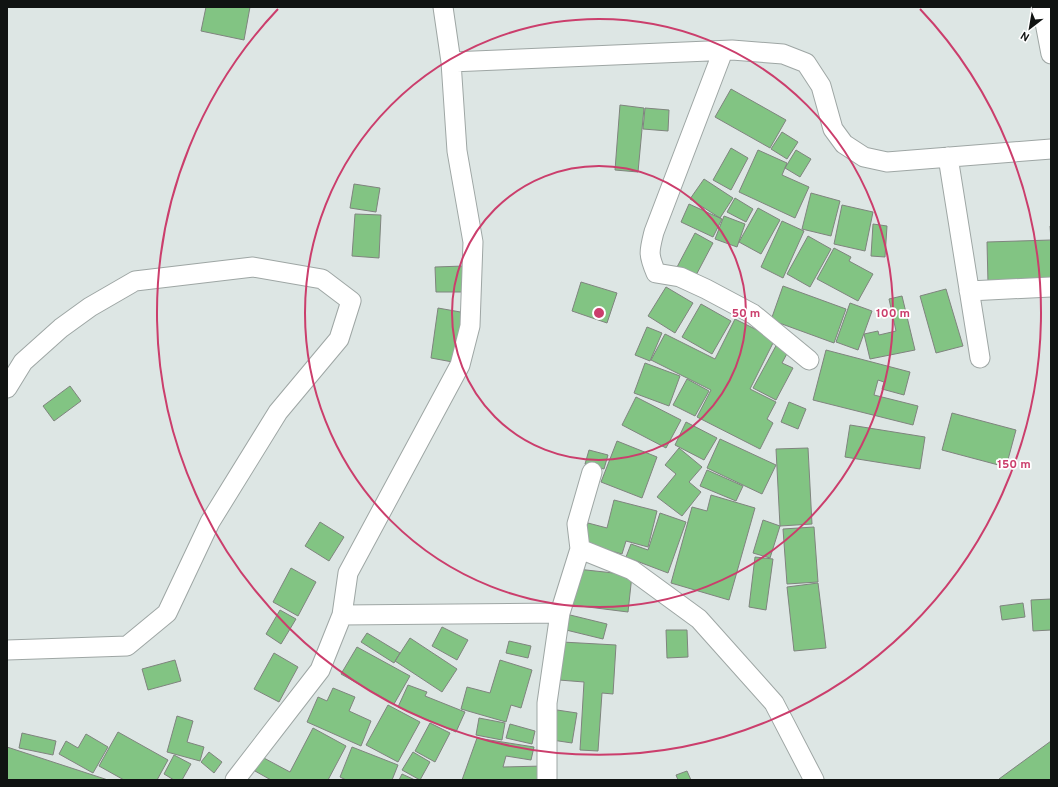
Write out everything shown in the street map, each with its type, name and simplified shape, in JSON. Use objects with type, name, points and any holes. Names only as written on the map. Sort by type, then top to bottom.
[{"type":"street","points":[[236,780],[320,670],[342,615],[348,573],[460,365],[470,326],[473,242],[458,152],[451,62],[443,7]]},
{"type":"street","points":[[1042,7],[1051,54]]},
{"type":"street","points":[[451,62],[723,50],[783,54],[806,63],[821,86],[833,129],[844,144],[864,156],[887,162],[1051,149]]},
{"type":"street","points":[[723,50],[654,232],[649,251],[652,263],[656,273],[680,277],[753,314],[809,360]]},
{"type":"street","points":[[948,157],[980,358]]},
{"type":"street","points":[[7,388],[23,362],[61,328],[90,307],[135,281],[253,267],[322,279],[351,301],[339,339],[278,412],[210,522],[168,613],[127,646],[7,650]]},
{"type":"street","points":[[969,291],[1051,287]]},
{"type":"street","points":[[547,780],[547,703],[560,613],[580,549],[577,524],[592,472]]},
{"type":"street","points":[[580,549],[632,570],[699,619],[774,703],[814,780]]},
{"type":"street","points":[[342,615],[560,613]]},
{"type":"building","points":[[206,7],[250,7],[244,40],[201,31]]},
{"type":"building","points":[[731,89],[786,120],[770,148],[715,117]]},
{"type":"building","points":[[620,105],[644,108],[638,172],[615,170]]},
{"type":"building","points":[[645,108],[669,110],[668,131],[643,129]]},
{"type":"building","points":[[782,132],[798,142],[787,159],[771,149]]},
{"type":"building","points":[[731,148],[748,158],[731,190],[713,180]]},
{"type":"building","points":[[758,150],[787,163],[782,175],[809,187],[795,218],[739,192]]},
{"type":"building","points":[[796,150],[811,159],[800,177],[785,168]]},
{"type":"building","points":[[704,179],[733,198],[720,218],[690,199]]},
{"type":"building","points":[[354,184],[380,188],[376,212],[350,208]]},
{"type":"building","points":[[811,193],[840,201],[831,236],[802,229]]},
{"type":"building","points":[[735,198],[753,209],[746,222],[727,212]]},
{"type":"building","points":[[689,204],[722,219],[713,237],[681,222]]},
{"type":"building","points":[[842,205],[873,212],[865,251],[834,244]]},
{"type":"building","points":[[758,208],[780,220],[761,254],[739,242]]},
{"type":"building","points":[[355,214],[381,215],[379,258],[352,256]]},
{"type":"building","points":[[724,216],[745,224],[737,247],[715,239]]},
{"type":"building","points":[[782,221],[804,231],[783,278],[761,267]]},
{"type":"building","points":[[873,224],[887,226],[885,257],[871,256]]},
{"type":"building","points":[[695,233],[713,243],[694,279],[676,269]]},
{"type":"building","points":[[808,236],[831,249],[810,287],[787,274]]},
{"type":"building","points":[[1051,240],[1051,281],[988,283],[987,242]]},
{"type":"building","points":[[834,248],[851,257],[849,261],[873,274],[858,301],[817,279]]},
{"type":"building","points":[[464,266],[465,292],[436,292],[435,267]]},
{"type":"building","points":[[581,282],[617,293],[607,323],[572,311]]},
{"type":"building","points":[[783,286],[846,309],[834,343],[771,320]]},
{"type":"building","points":[[666,287],[693,303],[675,333],[648,316]]},
{"type":"building","points":[[946,289],[963,346],[936,353],[920,296]]},
{"type":"building","points":[[902,296],[915,350],[870,359],[864,334],[878,331],[879,335],[896,331],[889,299]]},
{"type":"building","points":[[850,303],[872,311],[858,350],[836,342]]},
{"type":"building","points":[[701,304],[731,321],[712,354],[682,337]]},
{"type":"building","points":[[438,308],[466,313],[458,363],[431,358]]},
{"type":"building","points":[[735,319],[775,339],[750,389],[776,402],[767,419],[773,423],[760,449],[697,417],[711,390],[651,360],[665,334],[715,359]]},
{"type":"building","points":[[647,327],[662,333],[650,361],[635,355]]},
{"type":"building","points":[[778,342],[790,348],[782,363],[793,368],[776,400],[753,388]]},
{"type":"building","points":[[826,350],[910,372],[904,395],[882,389],[884,382],[878,380],[874,395],[918,406],[913,425],[813,400]]},
{"type":"building","points":[[645,363],[680,376],[669,406],[634,393]]},
{"type":"building","points":[[687,379],[709,391],[695,416],[673,405]]},
{"type":"building","points":[[70,386],[81,401],[54,421],[43,406]]},
{"type":"building","points":[[636,397],[681,420],[666,448],[622,425]]},
{"type":"building","points":[[789,402],[806,409],[798,429],[781,422]]},
{"type":"building","points":[[952,413],[1016,430],[1006,467],[942,450]]},
{"type":"building","points":[[686,422],[717,438],[704,460],[675,445]]},
{"type":"building","points":[[850,425],[925,437],[920,469],[845,457]]},
{"type":"building","points":[[720,439],[776,465],[762,494],[707,468]]},
{"type":"building","points":[[617,441],[657,457],[642,498],[601,482]]},
{"type":"building","points":[[679,448],[702,467],[689,482],[701,492],[682,516],[657,497],[676,474],[665,465]]},
{"type":"building","points":[[808,448],[812,524],[780,526],[776,449]]},
{"type":"building","points":[[589,450],[608,455],[604,469],[585,464]]},
{"type":"building","points":[[707,470],[743,486],[736,501],[700,486]]},
{"type":"building","points":[[711,495],[755,508],[729,600],[671,583],[692,507],[707,511]]},
{"type":"building","points":[[614,500],[657,511],[648,547],[626,541],[622,554],[582,543],[588,523],[607,528]]},
{"type":"building","points":[[660,513],[686,522],[668,573],[626,557],[631,544],[648,550]]},
{"type":"building","points":[[763,520],[780,526],[770,558],[753,553]]},
{"type":"building","points":[[320,522],[344,537],[329,561],[305,546]]},
{"type":"building","points":[[814,527],[818,582],[787,584],[783,529]]},
{"type":"building","points":[[755,557],[773,559],[766,610],[749,607]]},
{"type":"building","points":[[291,568],[316,582],[298,616],[273,602]]},
{"type":"building","points":[[577,569],[632,575],[628,612],[572,605]]},
{"type":"building","points":[[818,583],[826,648],[794,651],[787,587]]},
{"type":"building","points":[[1051,599],[1051,630],[1033,631],[1031,600]]},
{"type":"building","points":[[1023,603],[1025,617],[1002,620],[1000,606]]},
{"type":"building","points":[[280,610],[296,619],[281,644],[266,634]]},
{"type":"building","points":[[566,614],[607,624],[603,639],[562,629]]},
{"type":"building","points":[[442,627],[468,640],[457,660],[432,646]]},
{"type":"building","points":[[666,630],[687,630],[688,657],[667,658]]},
{"type":"building","points":[[367,633],[400,653],[394,663],[361,642]]},
{"type":"building","points":[[410,638],[457,669],[442,692],[395,661]]},
{"type":"building","points":[[509,641],[531,646],[528,658],[506,653]]},
{"type":"building","points":[[562,642],[616,645],[613,694],[602,693],[598,751],[580,750],[584,682],[559,680]]},
{"type":"building","points":[[357,647],[410,676],[394,704],[341,674]]},
{"type":"building","points":[[274,653],[298,667],[279,702],[254,689]]},
{"type":"building","points":[[175,660],[181,681],[148,690],[142,669]]},
{"type":"building","points":[[500,660],[532,670],[521,708],[511,705],[506,722],[461,709],[467,687],[490,693]]},
{"type":"building","points":[[408,685],[427,692],[425,696],[465,712],[456,732],[398,707]]},
{"type":"building","points":[[333,688],[355,697],[349,711],[371,721],[361,746],[307,722],[318,697],[327,701]]},
{"type":"building","points":[[388,705],[420,722],[398,762],[366,745]]},
{"type":"building","points":[[557,710],[577,713],[572,743],[552,740]]},
{"type":"building","points":[[177,716],[193,721],[187,742],[204,747],[200,761],[167,752]]},
{"type":"building","points":[[479,718],[505,723],[502,740],[476,735]]},
{"type":"building","points":[[430,723],[450,733],[435,762],[415,751]]},
{"type":"building","points":[[510,724],[535,731],[532,744],[506,738]]},
{"type":"building","points":[[313,728],[346,746],[328,780],[271,780],[255,771],[262,757],[290,772]]},
{"type":"building","points":[[118,732],[168,760],[157,780],[124,780],[99,766]]},
{"type":"building","points":[[22,733],[56,741],[53,755],[19,748]]},
{"type":"building","points":[[86,734],[108,747],[93,773],[59,754],[66,741],[78,748]]},
{"type":"building","points":[[477,738],[534,747],[531,760],[506,756],[503,767],[544,766],[541,780],[462,780]]},
{"type":"building","points":[[1051,741],[1051,780],[999,780],[999,779]]},
{"type":"building","points":[[7,747],[108,780],[7,780]]},
{"type":"building","points":[[352,747],[398,765],[392,780],[346,780],[340,777]]},
{"type":"building","points":[[209,752],[222,762],[214,773],[201,762]]},
{"type":"building","points":[[413,752],[430,762],[420,780],[402,770]]},
{"type":"building","points":[[174,755],[191,764],[182,780],[174,780],[164,774]]},
{"type":"building","points":[[687,771],[691,780],[678,780],[676,775]]},
{"type":"building","points":[[402,774],[415,780],[399,780]]}]
